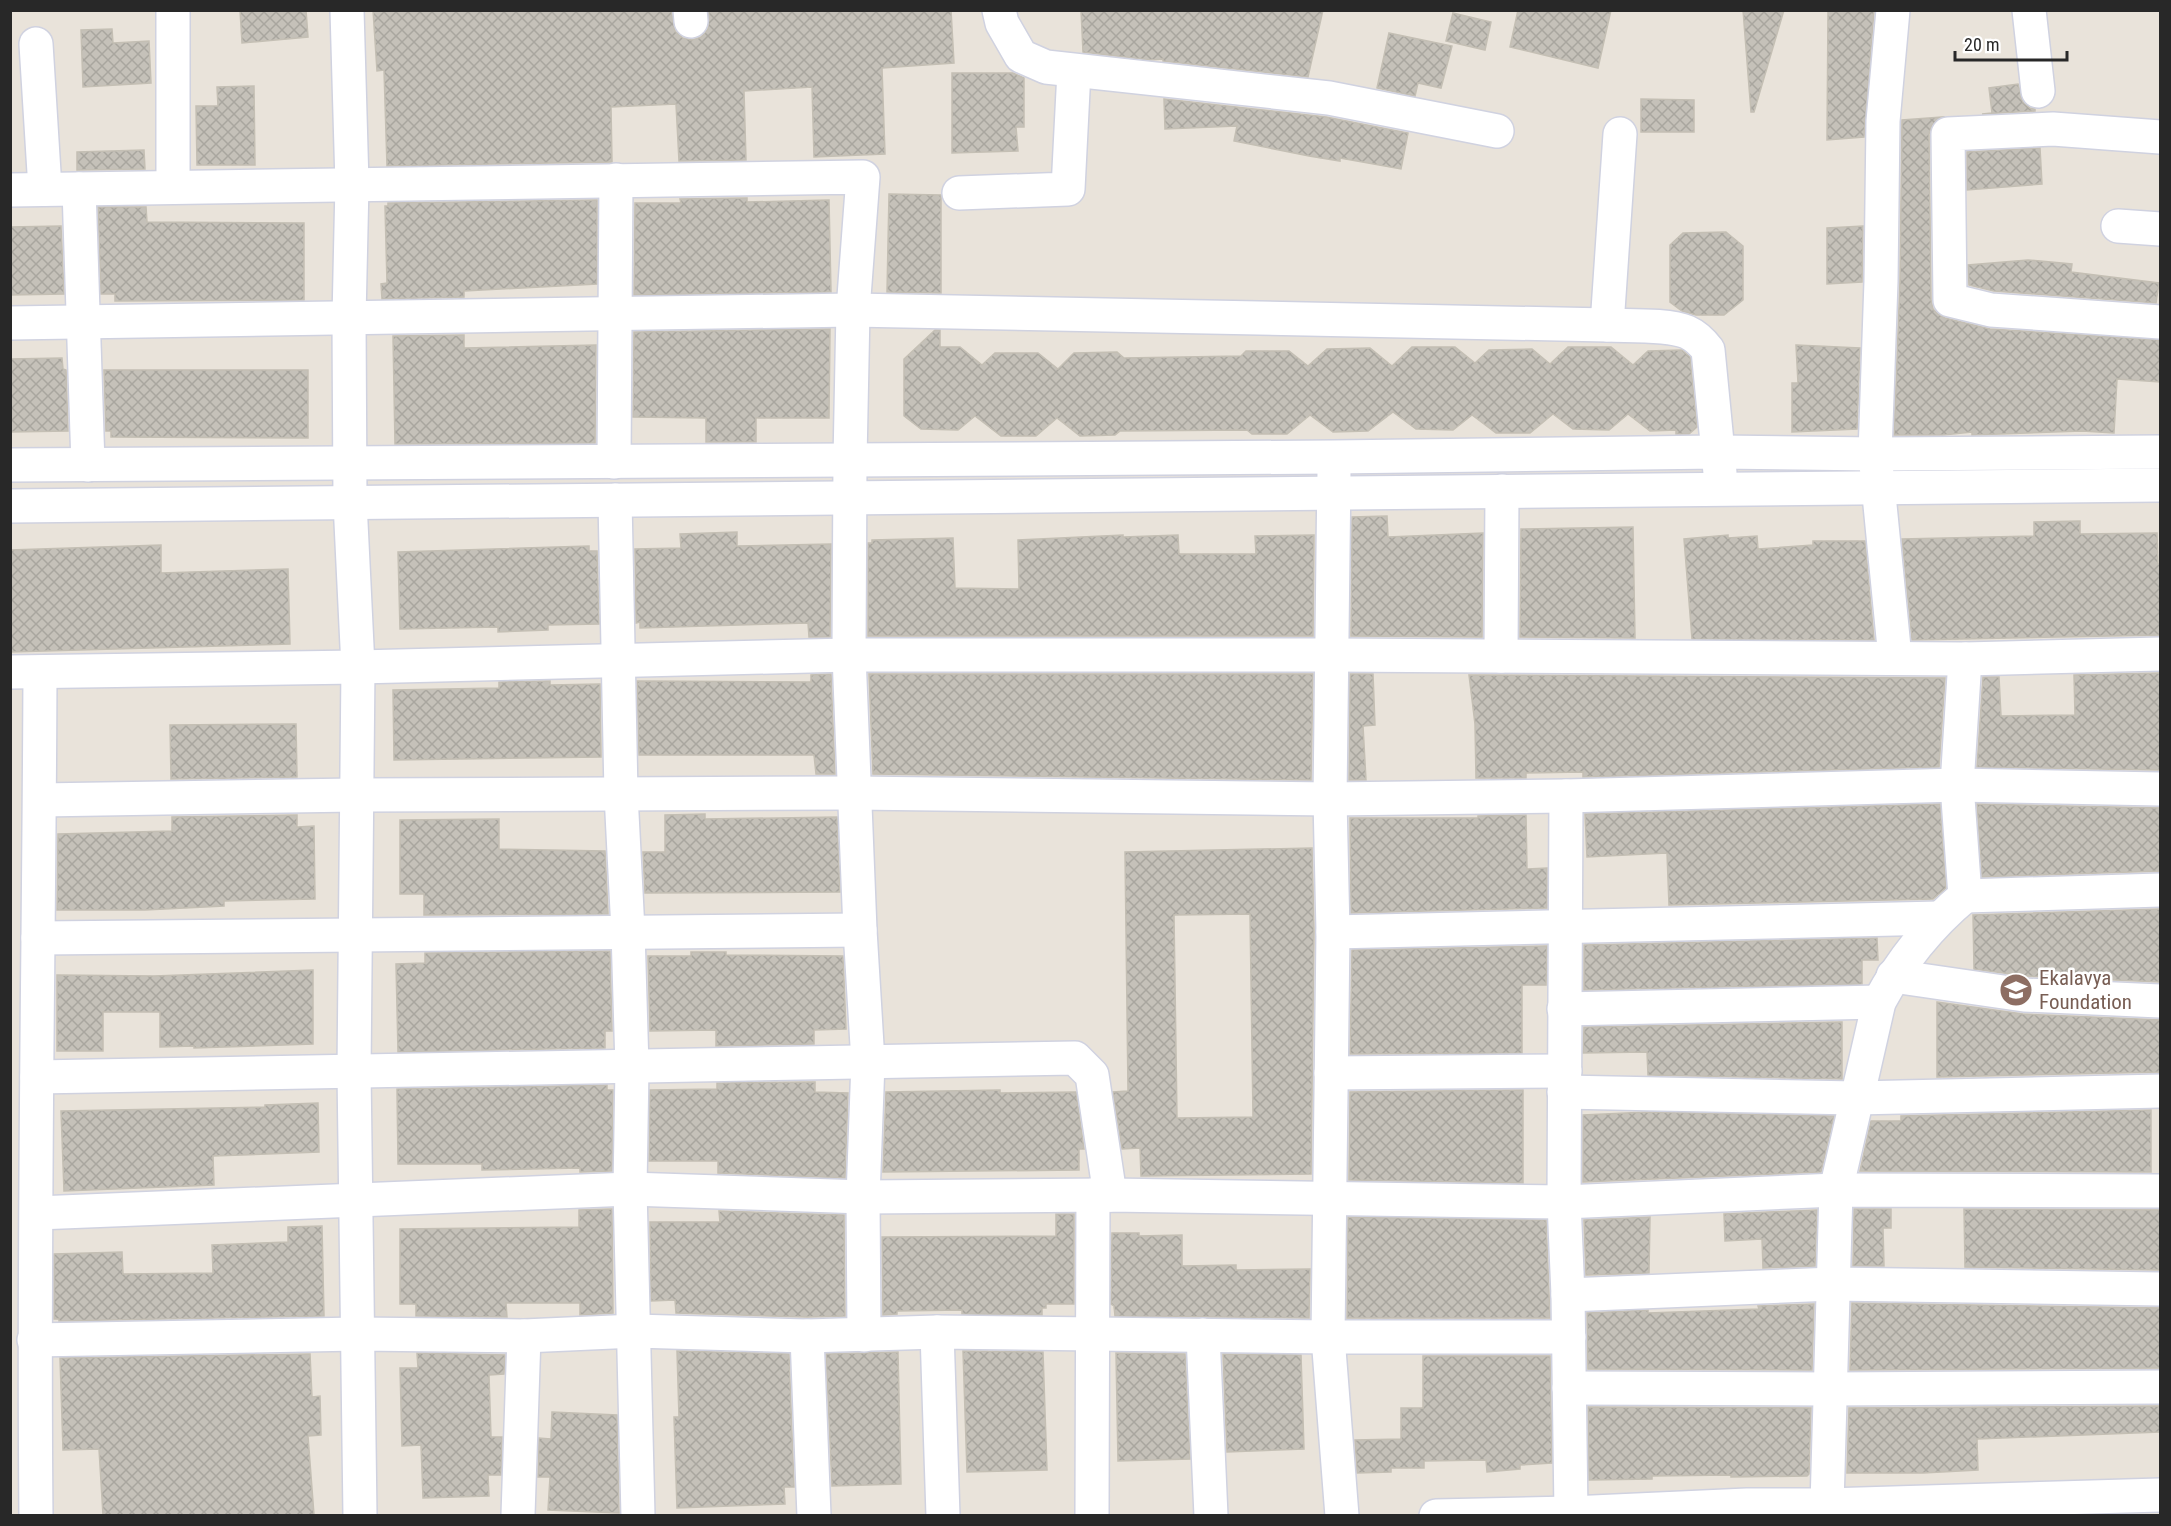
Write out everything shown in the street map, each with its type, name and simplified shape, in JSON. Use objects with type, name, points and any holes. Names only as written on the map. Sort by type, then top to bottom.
[{"type":"street","points":[[173,10],[173,187]]},
{"type":"street","points":[[347,10],[352,184],[349,318],[350,502],[358,667],[354,1071],[360,1515]]},
{"type":"street","points":[[999,10],[1002,23],[1021,56],[1046,68],[1329,98],[1497,131]]},
{"type":"street","points":[[1893,10],[1883,120],[1881,281],[1875,454],[1894,658]]},
{"type":"street","points":[[2029,10],[2038,91]]},
{"type":"street","points":[[36,44],[45,189]]},
{"type":"street","points":[[959,193],[1068,189],[1074,71]]},
{"type":"street","points":[[2160,137],[2053,129],[1948,134],[1950,300],[1991,310],[2160,322]]},
{"type":"street","points":[[1607,325],[1620,134]]},
{"type":"street","points":[[10,190],[862,177],[853,310],[849,497],[849,655],[860,930],[868,1062],[863,1197],[864,1335]]},
{"type":"street","points":[[614,462],[616,180]]},
{"type":"street","points":[[79,189],[88,465]]},
{"type":"street","points":[[2118,226],[2160,229]]},
{"type":"street","points":[[10,323],[853,310],[1671,328],[1686,331],[1700,339],[1708,350],[1722,490]]},
{"type":"street","points":[[10,465],[1333,457],[1718,452],[1875,454],[2160,452]]},
{"type":"street","points":[[1333,457],[1335,492],[1330,799],[1333,932],[1328,1337],[1342,1515]]},
{"type":"street","points":[[10,506],[2160,484]]},
{"type":"street","points":[[1501,656],[1502,491]]},
{"type":"street","points":[[615,500],[621,794],[632,1066],[630,1189],[638,1515]]},
{"type":"street","points":[[36,1515],[34,1340],[37,1213],[39,800],[25,672],[358,667],[849,655],[1965,659],[2160,654]]},
{"type":"street","points":[[1965,659],[1957,785],[1965,896]]},
{"type":"street","points":[[39,800],[356,795],[854,793],[1330,799],[1566,796],[1957,785],[2160,789]]},
{"type":"street","points":[[1566,796],[1564,1202],[1569,1337],[1571,1513]]},
{"type":"street","points":[[1827,1505],[1836,1190],[1856,1098],[1886,989],[1939,918],[1965,896],[2160,890]]},
{"type":"street","points":[[1333,932],[1939,918]]},
{"type":"street","points":[[38,938],[860,930]]},
{"type":"street","points":[[1564,1009],[1886,989],[2160,1001]]},
{"type":"street","points":[[38,1077],[1075,1058],[1092,1075],[1102,1195],[1094,1333],[1092,1515]]},
{"type":"street","points":[[1331,1072],[1565,1081],[1856,1098],[2160,1091]]},
{"type":"street","points":[[37,1213],[630,1189],[863,1197],[1102,1195],[1564,1202],[1836,1190],[2160,1191]]},
{"type":"street","points":[[1568,1294],[1833,1284],[2160,1289]]},
{"type":"street","points":[[34,1340],[358,1334],[524,1336],[635,1331],[807,1336],[937,1332],[1328,1337],[1569,1337]]},
{"type":"street","points":[[937,1332],[943,1515]]},
{"type":"street","points":[[1203,1335],[1211,1515]]},
{"type":"street","points":[[518,1515],[524,1336]]},
{"type":"street","points":[[807,1336],[814,1515]]},
{"type":"street","points":[[1569,1388],[2160,1387]]},
{"type":"street","points":[[1436,1515],[2160,1495]]},
{"type":"building","points":[[240,10],[306,10],[308,37],[242,43]]},
{"type":"building","points":[[373,10],[671,10],[675,31],[683,38],[692,40],[701,37],[708,29],[709,10],[951,10],[954,63],[882,68],[885,154],[814,157],[812,87],[744,91],[746,160],[679,161],[676,104],[611,107],[612,162],[387,166],[384,70],[377,71]]},
{"type":"building","points":[[1081,10],[1323,10],[1308,77],[1163,61],[1163,59],[1150,60],[1083,52]]},
{"type":"building","points":[[1518,10],[1611,10],[1598,68],[1510,47]]},
{"type":"building","points":[[1743,10],[1784,10],[1754,112],[1751,112]]},
{"type":"building","points":[[1828,10],[1874,10],[1864,137],[1827,140]]},
{"type":"building","points":[[1453,13],[1491,22],[1485,50],[1446,41]]},
{"type":"building","points":[[112,29],[113,43],[149,41],[151,83],[83,87],[81,30]]},
{"type":"building","points":[[1389,33],[1452,46],[1441,88],[1418,83],[1415,96],[1377,88]]},
{"type":"building","points":[[952,73],[1013,73],[1024,78],[1024,127],[1016,127],[1018,151],[952,153]]},
{"type":"building","points":[[2018,84],[2023,102],[2035,111],[1982,114],[1992,113],[1989,88]]},
{"type":"building","points":[[254,86],[255,165],[197,165],[196,106],[218,106],[217,87]]},
{"type":"building","points":[[1164,99],[1326,117],[1408,133],[1401,169],[1340,158],[1340,161],[1309,156],[1234,141],[1237,126],[1165,129]]},
{"type":"building","points":[[1641,99],[1694,100],[1694,132],[1641,132]]},
{"type":"building","points":[[1943,117],[1932,125],[1929,134],[1933,309],[1945,318],[1990,329],[2160,340],[2160,382],[2117,379],[2114,433],[2082,431],[1972,435],[1972,432],[1943,435],[1894,435],[1900,281],[1902,120]]},
{"type":"building","points":[[2040,148],[2042,184],[1967,190],[1967,152]]},
{"type":"building","points":[[144,150],[145,169],[77,170],[77,152]]},
{"type":"building","points":[[889,194],[941,195],[941,293],[887,292]]},
{"type":"building","points":[[747,198],[747,202],[829,200],[831,292],[634,295],[635,203],[681,203],[680,199]]},
{"type":"building","points":[[597,200],[597,284],[464,291],[464,297],[382,299],[381,284],[387,283],[385,206],[388,206],[388,203]]},
{"type":"building","points":[[98,207],[146,207],[147,222],[304,223],[304,300],[115,301],[115,294],[101,294]]},
{"type":"building","points":[[61,226],[64,294],[10,295],[10,227]]},
{"type":"building","points":[[1863,226],[1862,282],[1827,284],[1827,228]]},
{"type":"building","points":[[1726,232],[1743,246],[1743,300],[1724,315],[1696,315],[1682,311],[1670,302],[1670,245],[1683,233]]},
{"type":"building","points":[[2028,260],[2072,264],[2071,272],[2159,283],[2156,303],[1994,291],[1969,285],[1968,265]]},
{"type":"building","points":[[830,329],[829,418],[756,418],[756,442],[706,442],[706,418],[633,417],[634,332]]},
{"type":"building","points":[[935,330],[940,330],[940,347],[960,347],[982,365],[995,353],[1038,353],[1058,369],[1074,353],[1117,352],[1124,358],[1241,356],[1246,351],[1289,351],[1308,366],[1327,349],[1370,348],[1392,366],[1412,347],[1455,347],[1475,363],[1489,350],[1532,349],[1550,364],[1568,347],[1611,347],[1633,365],[1648,351],[1682,350],[1690,357],[1697,427],[1689,434],[1676,434],[1676,430],[1650,431],[1628,414],[1609,430],[1573,429],[1553,414],[1530,433],[1496,433],[1472,415],[1453,430],[1416,429],[1393,412],[1368,431],[1333,432],[1310,415],[1287,434],[1252,434],[1247,430],[1120,431],[1115,435],[1080,436],[1057,418],[1036,436],[1001,436],[975,416],[958,430],[921,429],[904,416],[904,359]]},
{"type":"building","points":[[464,335],[464,348],[596,345],[595,443],[395,444],[393,336]]},
{"type":"building","points":[[1796,345],[1860,348],[1857,429],[1792,432],[1792,383],[1798,383]]},
{"type":"building","points":[[62,358],[63,369],[66,370],[68,431],[10,432],[10,359]]},
{"type":"building","points":[[104,370],[308,370],[308,438],[111,437],[111,431],[106,431]]},
{"type":"building","points":[[1387,516],[1388,537],[1483,533],[1482,637],[1351,636],[1352,517]]},
{"type":"building","points":[[2080,521],[2080,534],[2157,533],[2158,564],[2160,564],[2160,635],[1912,640],[1902,539],[2034,536],[2034,522]]},
{"type":"building","points":[[1633,527],[1635,638],[1520,637],[1521,529]]},
{"type":"building","points":[[737,532],[737,546],[831,544],[830,637],[809,637],[808,623],[640,628],[640,622],[636,623],[635,549],[681,548],[680,534]]},
{"type":"building","points":[[1123,535],[1123,537],[1178,535],[1179,554],[1256,554],[1255,536],[1314,535],[1313,636],[868,636],[868,543],[872,543],[872,540],[953,538],[955,588],[1019,589],[1018,540]]},
{"type":"building","points":[[1728,535],[1728,538],[1757,536],[1758,549],[1813,545],[1813,541],[1865,541],[1874,640],[1692,639],[1684,539]]},
{"type":"building","points":[[161,545],[161,573],[288,569],[290,644],[10,652],[10,550]]},
{"type":"building","points":[[589,546],[589,551],[597,551],[599,624],[548,625],[548,630],[498,632],[498,627],[400,629],[398,552]]},
{"type":"building","points":[[2160,673],[2160,770],[1977,767],[1983,677],[1999,677],[2001,716],[2075,715],[2074,675]]},
{"type":"building","points":[[831,674],[835,774],[816,774],[814,755],[639,755],[637,681],[811,682],[811,675]]},
{"type":"building","points":[[869,674],[1313,674],[1311,780],[873,774]]},
{"type":"building","points":[[1350,674],[1373,674],[1375,725],[1363,726],[1366,780],[1349,780]]},
{"type":"building","points":[[1469,675],[1945,678],[1939,767],[1583,777],[1583,772],[1526,773],[1526,778],[1476,778],[1475,724]]},
{"type":"building","points":[[550,681],[550,685],[600,684],[601,757],[394,760],[393,690],[499,688],[499,682]]},
{"type":"building","points":[[296,724],[297,777],[171,779],[170,725]]},
{"type":"building","points":[[1940,804],[1946,888],[1933,899],[1669,905],[1667,853],[1587,857],[1585,814]]},
{"type":"building","points":[[1977,804],[2160,808],[2160,871],[1982,877]]},
{"type":"building","points":[[705,814],[705,819],[837,817],[840,892],[645,893],[643,852],[665,852],[665,815]]},
{"type":"building","points":[[297,815],[297,827],[314,826],[315,899],[224,901],[224,906],[145,910],[57,910],[58,834],[172,831],[172,817]]},
{"type":"building","points":[[1526,815],[1527,869],[1547,868],[1547,908],[1351,913],[1350,818],[1478,818],[1478,816]]},
{"type":"building","points":[[499,819],[499,849],[605,851],[608,914],[424,915],[424,894],[400,894],[400,820]]},
{"type":"building","points":[[1312,848],[1314,932],[1311,1174],[1141,1176],[1140,1148],[1122,1149],[1113,1092],[1128,1091],[1125,852]],"holes":[[[1250,914],[1253,1117],[1177,1118],[1174,915]]]},
{"type":"building","points":[[2160,909],[2160,982],[2026,976],[1974,969],[1973,915]]},
{"type":"building","points":[[1877,938],[1878,960],[1862,960],[1862,984],[1584,990],[1584,945]]},
{"type":"building","points":[[1547,946],[1546,985],[1522,985],[1522,1053],[1350,1054],[1352,950]]},
{"type":"building","points":[[610,951],[612,1031],[605,1031],[605,1048],[398,1052],[396,964],[425,963],[425,953]]},
{"type":"building","points":[[691,952],[726,952],[726,955],[843,956],[846,1029],[814,1030],[814,1044],[716,1046],[716,1030],[650,1031],[648,956],[691,956]]},
{"type":"building","points":[[313,970],[313,1044],[160,1047],[160,1012],[103,1012],[103,1051],[57,1051],[57,975],[154,976]]},
{"type":"building","points":[[1937,1002],[2023,1014],[2160,1020],[2160,1072],[1937,1077]]},
{"type":"building","points":[[1842,1022],[1842,1079],[1648,1075],[1647,1052],[1583,1053],[1584,1027]]},
{"type":"building","points":[[815,1082],[815,1092],[848,1093],[845,1178],[718,1173],[718,1161],[649,1161],[650,1090],[717,1089],[717,1083]]},
{"type":"building","points":[[607,1085],[607,1090],[613,1090],[612,1171],[580,1172],[580,1168],[482,1170],[482,1164],[398,1164],[397,1089]]},
{"type":"building","points":[[1000,1090],[1000,1093],[1076,1092],[1084,1149],[1079,1149],[1079,1170],[883,1172],[886,1092]]},
{"type":"building","points":[[1523,1090],[1523,1183],[1349,1180],[1350,1092]]},
{"type":"building","points":[[318,1103],[319,1152],[213,1156],[214,1185],[64,1191],[61,1111],[265,1107],[265,1105]]},
{"type":"building","points":[[2151,1110],[2151,1172],[1860,1171],[1871,1121],[1901,1121],[1901,1116]]},
{"type":"building","points":[[1648,1112],[1834,1116],[1821,1172],[1583,1182],[1583,1115]]},
{"type":"building","points":[[612,1209],[613,1313],[580,1315],[580,1303],[506,1303],[507,1317],[416,1316],[416,1304],[400,1304],[400,1229],[579,1227],[579,1210]]},
{"type":"building","points":[[1854,1209],[1891,1209],[1891,1228],[1883,1228],[1884,1266],[1853,1266]]},
{"type":"building","points":[[1964,1209],[2160,1210],[2160,1270],[1965,1267]]},
{"type":"building","points":[[1817,1210],[1815,1266],[1763,1268],[1762,1239],[1725,1241],[1724,1214]]},
{"type":"building","points":[[719,1211],[844,1215],[845,1316],[676,1313],[675,1300],[651,1301],[650,1222],[720,1222]]},
{"type":"building","points":[[1056,1214],[1074,1214],[1074,1304],[1046,1304],[1046,1308],[1042,1308],[1042,1315],[962,1314],[962,1310],[897,1311],[897,1314],[883,1315],[882,1237],[1056,1236]]},
{"type":"building","points":[[1348,1217],[1546,1220],[1550,1318],[1347,1318]]},
{"type":"building","points":[[1650,1217],[1649,1273],[1586,1275],[1584,1220]]},
{"type":"building","points":[[322,1226],[324,1316],[59,1321],[59,1319],[54,1319],[54,1254],[122,1252],[123,1274],[213,1273],[212,1245],[288,1242],[288,1227]]},
{"type":"building","points":[[1112,1233],[1139,1233],[1139,1236],[1182,1235],[1182,1266],[1236,1265],[1236,1270],[1310,1269],[1309,1318],[1115,1316],[1114,1306],[1111,1304]]},
{"type":"building","points":[[1852,1303],[2160,1308],[2160,1368],[1850,1370]]},
{"type":"building","points":[[1814,1304],[1812,1370],[1588,1369],[1587,1313],[1759,1309],[1758,1306]]},
{"type":"building","points":[[677,1351],[789,1354],[794,1487],[784,1487],[785,1504],[677,1508],[674,1417],[679,1417]]},
{"type":"building","points":[[963,1351],[1043,1352],[1047,1470],[967,1472]]},
{"type":"building","points":[[898,1352],[901,1484],[832,1486],[826,1354]]},
{"type":"building","points":[[417,1353],[505,1355],[504,1374],[489,1375],[491,1437],[502,1437],[501,1475],[488,1475],[489,1496],[423,1498],[421,1445],[402,1446],[400,1368],[418,1368]]},
{"type":"building","points":[[1116,1353],[1185,1354],[1190,1459],[1118,1461]]},
{"type":"building","points":[[310,1354],[312,1397],[320,1396],[321,1435],[308,1436],[314,1515],[103,1515],[99,1449],[63,1450],[60,1358]]},
{"type":"building","points":[[1223,1354],[1301,1355],[1304,1449],[1227,1452]]},
{"type":"building","points":[[1423,1356],[1550,1356],[1552,1463],[1520,1465],[1520,1469],[1487,1472],[1486,1460],[1424,1461],[1424,1468],[1391,1468],[1391,1472],[1357,1473],[1355,1440],[1401,1439],[1401,1408],[1423,1408]]},
{"type":"building","points":[[2160,1406],[2160,1432],[1977,1439],[1978,1470],[1847,1473],[1849,1408]]},
{"type":"building","points":[[1588,1407],[1811,1408],[1809,1474],[1807,1476],[1731,1477],[1731,1475],[1652,1476],[1652,1479],[1589,1480]]},
{"type":"building","points":[[552,1412],[617,1415],[619,1513],[548,1510],[550,1477],[538,1477],[539,1438],[551,1439]]},
{"type":"place","name":"Ekalavya Foundation","points":[[2016,990]]}]
